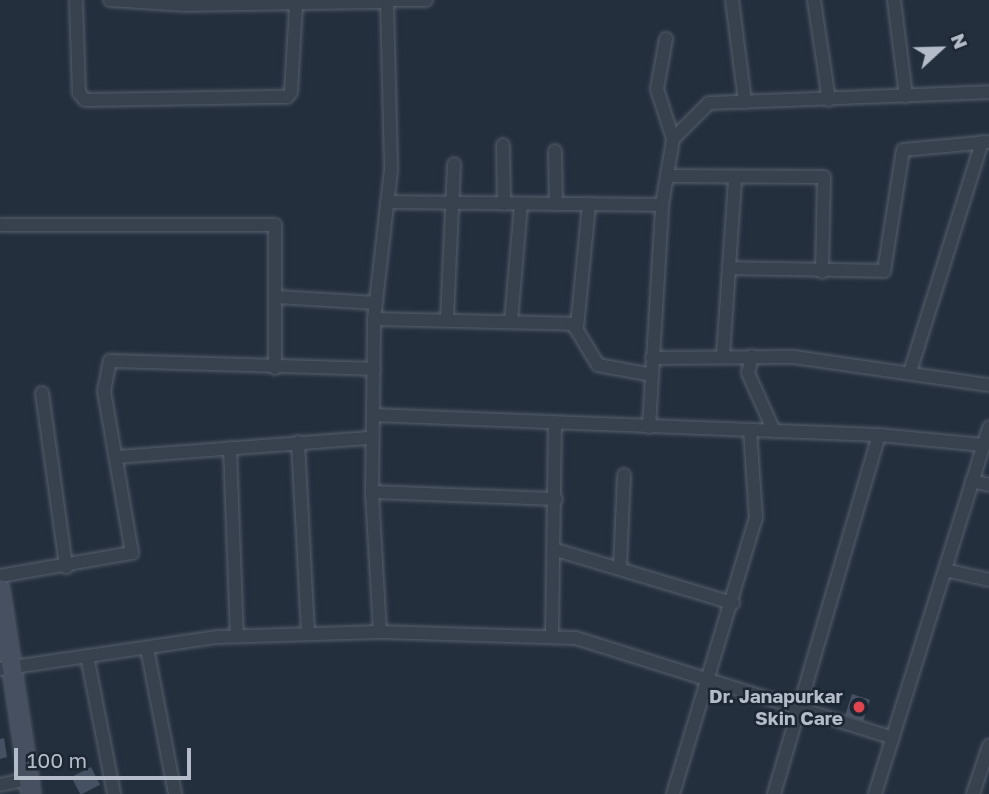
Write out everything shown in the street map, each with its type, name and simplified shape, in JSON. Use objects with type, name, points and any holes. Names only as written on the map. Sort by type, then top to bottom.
[{"type":"street","points":[[76,0],[79,93],[85,100],[287,97],[291,92],[296,4]]},
{"type":"street","points":[[110,0],[296,4],[426,0]]},
{"type":"street","points":[[732,0],[745,102]]},
{"type":"street","points":[[814,0],[829,100]]},
{"type":"street","points":[[894,0],[906,96]]},
{"type":"street","points":[[380,632],[372,492],[372,438],[374,318],[391,170],[387,1]]},
{"type":"street","points":[[649,427],[662,205],[673,139],[657,89],[666,39]]},
{"type":"street","points":[[673,139],[688,128],[707,104],[989,92]]},
{"type":"street","points":[[729,268],[822,272],[886,270],[903,150],[985,142],[910,372]]},
{"type":"street","points":[[503,145],[504,204]]},
{"type":"street","points":[[555,151],[556,204]]},
{"type":"street","points":[[447,319],[454,164]]},
{"type":"street","points":[[667,176],[825,177],[822,272]]},
{"type":"street","points":[[723,356],[735,178]]},
{"type":"street","points":[[387,202],[662,205]]},
{"type":"street","points":[[511,321],[521,204]]},
{"type":"street","points":[[589,204],[577,327],[598,365],[652,375]]},
{"type":"street","points":[[0,225],[274,224],[277,297],[275,368]]},
{"type":"street","points":[[277,297],[376,303]]},
{"type":"street","points":[[374,318],[511,321],[577,327]]},
{"type":"street","points":[[752,356],[748,373],[774,431]]},
{"type":"street","points":[[652,358],[752,356],[910,372],[989,385]]},
{"type":"street","points":[[0,576],[66,567],[132,552],[104,391],[110,361],[374,369]]},
{"type":"street","points":[[42,393],[66,567]]},
{"type":"street","points":[[373,415],[555,425],[879,435],[983,446]]},
{"type":"street","points":[[552,634],[556,550],[555,425]]},
{"type":"street","points":[[876,794],[989,427]]},
{"type":"street","points":[[673,794],[733,603],[757,511],[750,430]]},
{"type":"street","points":[[774,794],[879,435]]},
{"type":"street","points":[[117,457],[372,438]]},
{"type":"street","points":[[298,442],[308,634]]},
{"type":"street","points":[[230,448],[237,636]]},
{"type":"street","points":[[621,567],[624,475]]},
{"type":"street","points":[[972,481],[989,485]]},
{"type":"street","points":[[372,492],[556,499]]},
{"type":"street","points":[[556,550],[621,567],[733,603]]},
{"type":"street","points":[[945,570],[989,580]]},
{"type":"street","points":[[0,589],[7,668],[29,787],[0,785]]},
{"type":"street","points":[[7,668],[237,636],[380,632],[552,634],[709,681],[800,712],[893,738]]},
{"type":"street","points":[[147,648],[175,794]]},
{"type":"street","points":[[87,656],[114,794]]},
{"type":"street","points":[[973,794],[989,746]]},
{"type":"building","points":[[852,694],[870,700],[863,721],[845,715]]},
{"type":"building","points":[[4,738],[7,757],[0,759],[0,739]]},
{"type":"building","points":[[91,767],[100,785],[80,794],[71,777]]},
{"type":"place","name":"Dr. Janapurkar Skin Care","points":[[859,707]]}]
